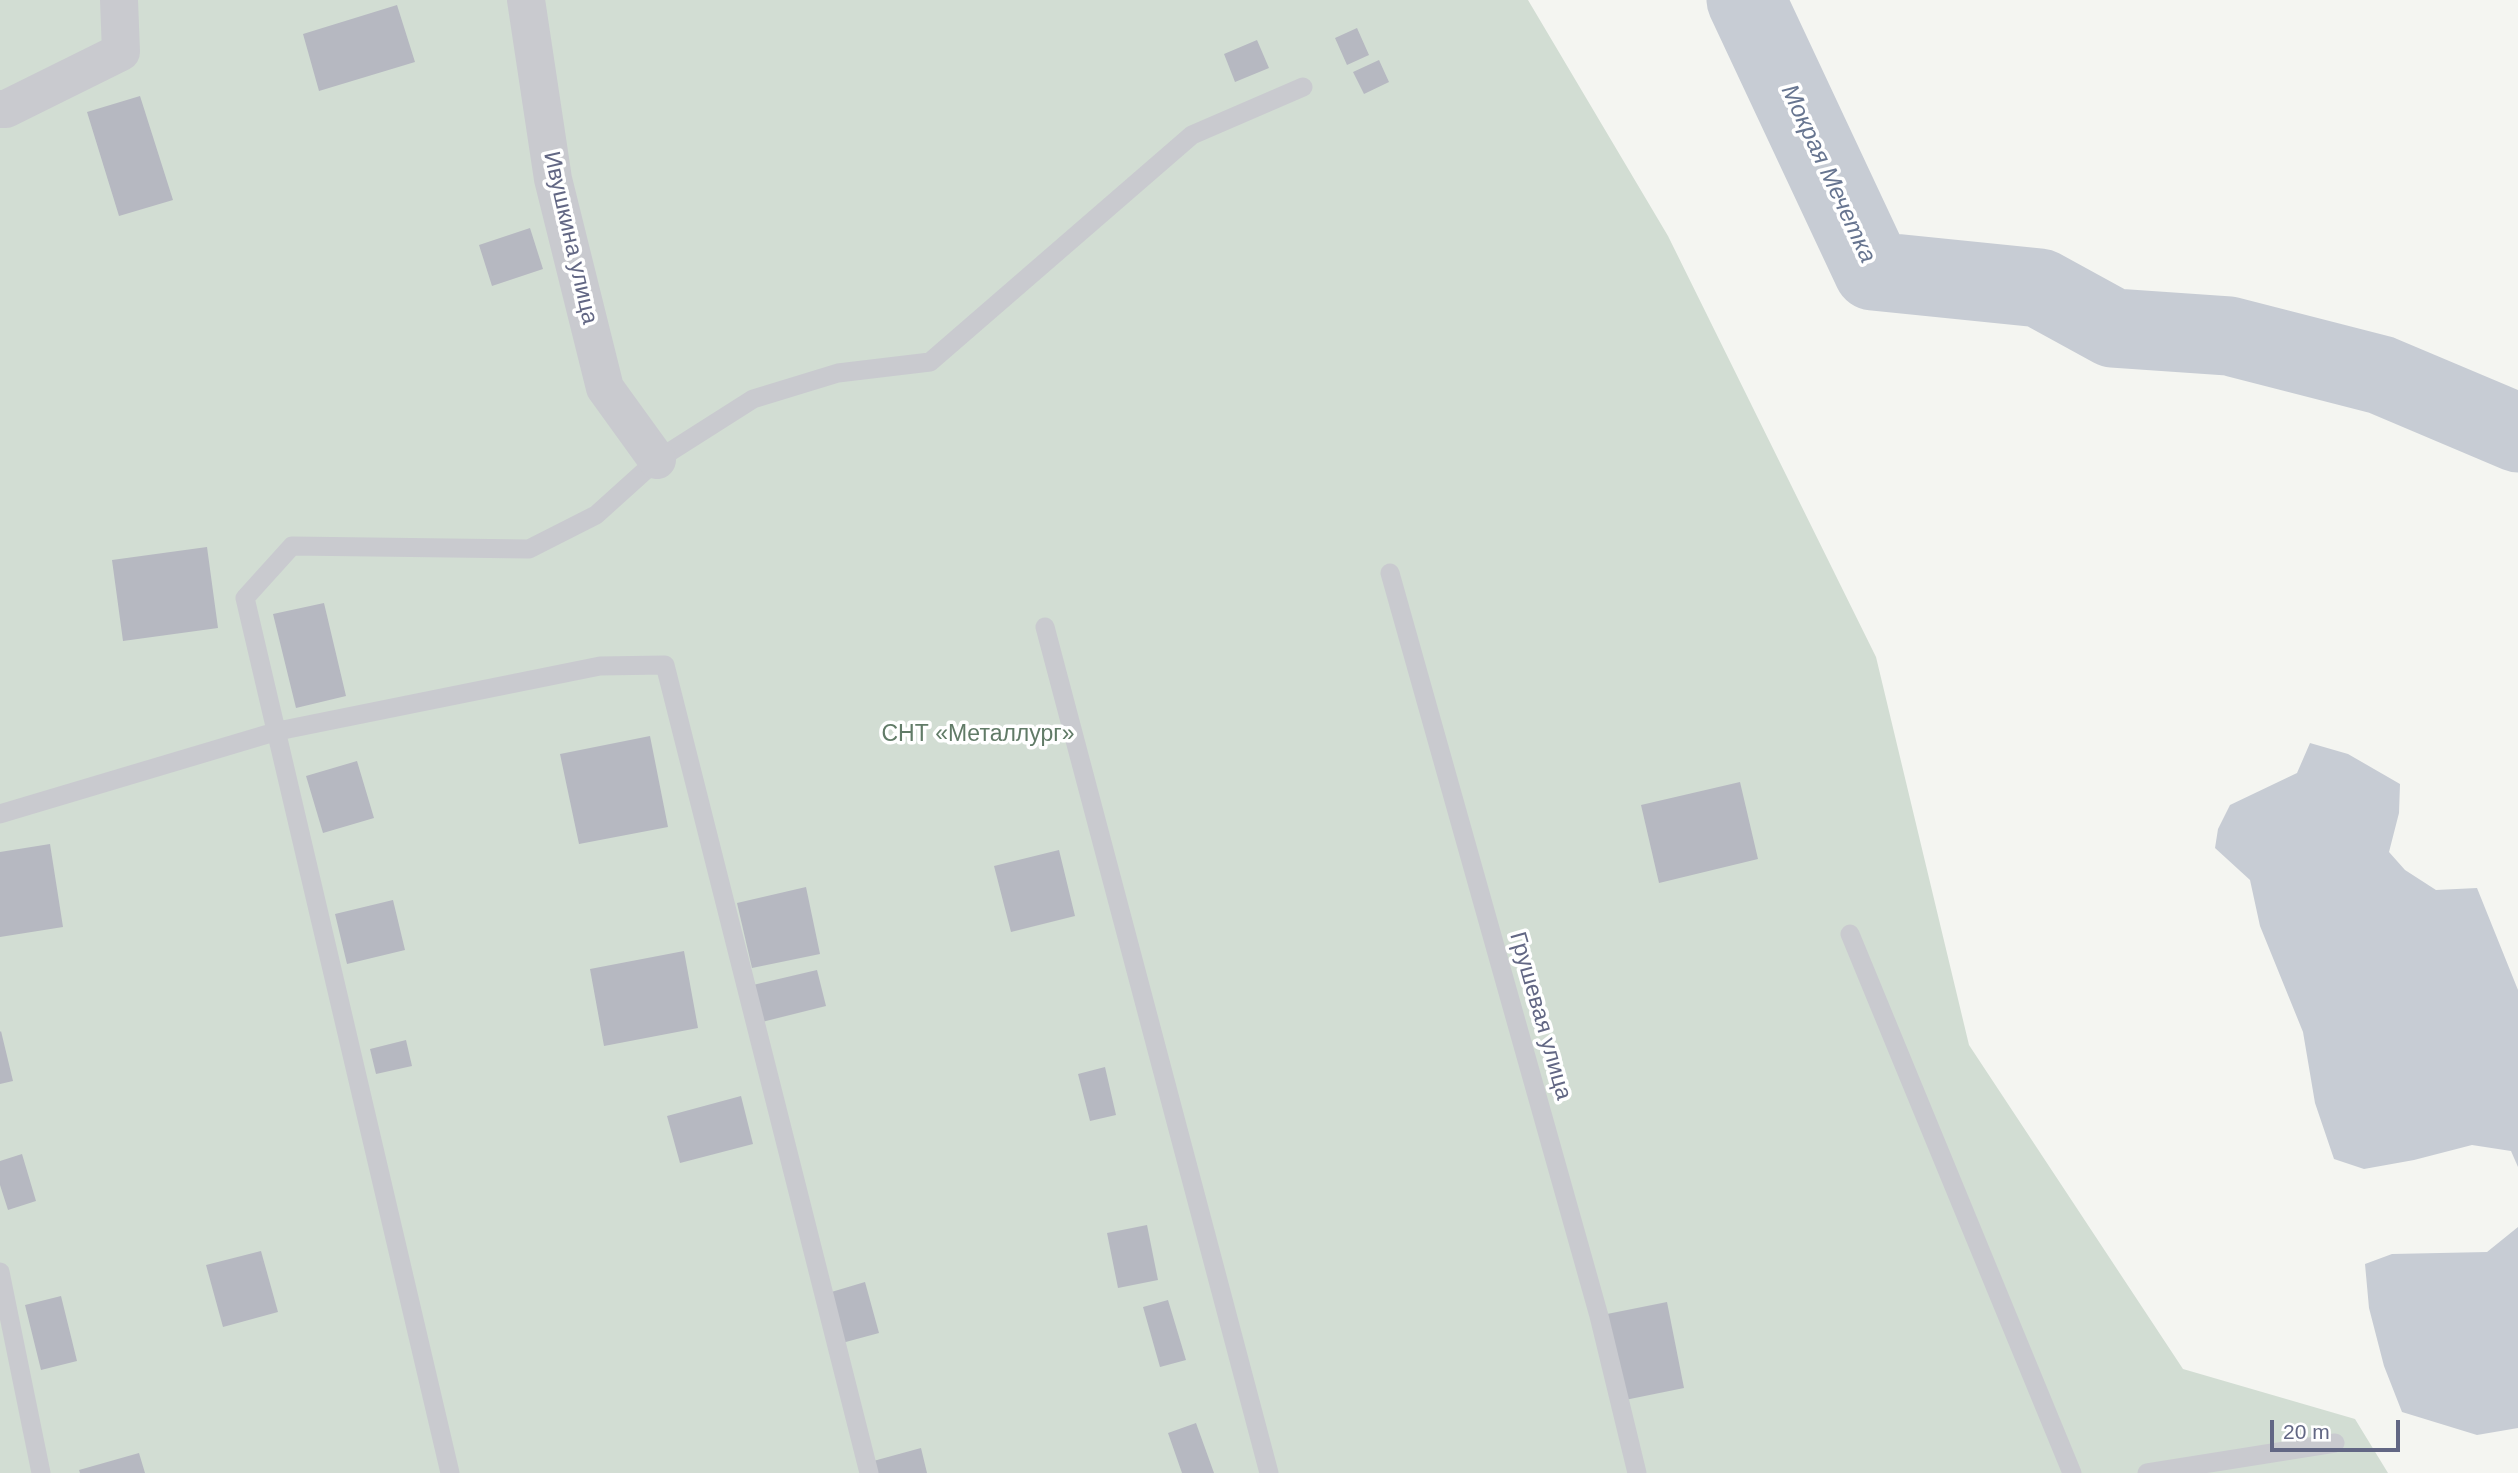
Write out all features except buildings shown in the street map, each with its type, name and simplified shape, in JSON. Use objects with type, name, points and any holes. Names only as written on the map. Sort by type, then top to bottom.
[{"type":"street","points":[[0,109],[6,109],[121,52],[119,0]]},
{"type":"street","name":"Ивушкина улица","points":[[526,0],[553,179],[605,388],[657,460]]},
{"type":"lane","points":[[450,1473],[245,598],[292,546],[529,549],[596,515],[657,460],[752,399],[838,373],[930,362],[1192,135],[1303,87]]},
{"type":"lane","name":"Грушевая улица","points":[[1390,573],[1599,1316],[1637,1473]]},
{"type":"lane","points":[[1045,627],[1269,1473]]},
{"type":"lane","points":[[0,814],[278,731],[600,666],[664,665],[869,1473]]},
{"type":"lane","points":[[1850,934],[2072,1473]]},
{"type":"lane","points":[[0,1272],[41,1473]]},
{"type":"lane","points":[[2147,1473],[2335,1443]]},
{"type":"green space","name":"СНТ «Металлург»","points":[[0,0],[1528,0],[1668,236],[1876,657],[1969,1045],[2183,1369],[2355,1419],[2388,1473],[0,1473]]},
{"type":"shaded area","points":[[2310,743],[2348,754],[2400,784],[2399,813],[2389,852],[2405,870],[2436,890],[2477,888],[2518,990],[2518,1167],[2511,1151],[2472,1145],[2364,1169],[2334,1159],[2315,1103],[2303,1032],[2260,926],[2250,880],[2215,848],[2218,829],[2230,805],[2297,773]]},
{"type":"shaded area","points":[[2518,1227],[2518,1428],[2477,1435],[2402,1412],[2384,1366],[2369,1308],[2365,1264],[2392,1254],[2487,1252]]},
{"type":"waterway","name":"Мокрая Мечетка","points":[[1746,0],[1873,271],[2040,288],[2113,328],[2229,336],[2381,375],[2518,433]]}]
